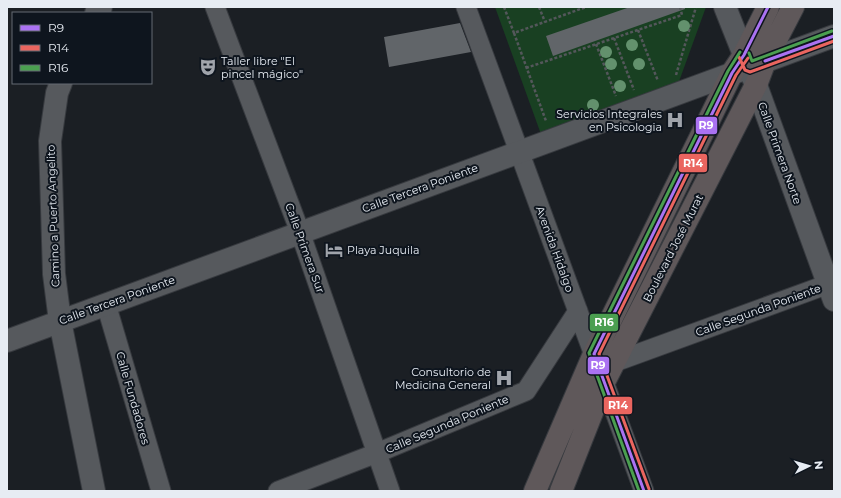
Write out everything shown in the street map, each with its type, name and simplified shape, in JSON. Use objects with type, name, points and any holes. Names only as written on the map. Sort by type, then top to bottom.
[{"type":"highway","name":"Boulevard José Murat","points":[[561,491],[604,382],[615,362],[749,68],[768,7]]},
{"type":"highway","name":"Boulevard José Murat","points":[[535,491],[594,354],[749,68],[793,7]]},
{"type":"street","name":"Calle Primera Sur","points":[[215,7],[300,232],[390,491]]},
{"type":"street","name":"Avenida Hidalgo","points":[[466,7],[644,491]]},
{"type":"street","name":"Calle Primera Norte","points":[[725,7],[832,289]]},
{"type":"street","name":"Calle Tercera Poniente","points":[[7,341],[834,36]]},
{"type":"street","name":"Camino a Puerto Angelito","points":[[61,84],[57,93],[50,141],[54,274],[60,321],[94,491]]},
{"type":"street","name":"Calle Segunda Poniente","points":[[615,362],[832,289]]},
{"type":"street","name":"Calle Fundadores","points":[[106,304],[161,491]]},
{"type":"street","name":"Calle Segunda Poniente","points":[[278,491],[377,453],[526,391],[578,311]]},
{"type":"path","points":[[504,7],[547,125]]},
{"type":"path","points":[[539,7],[545,22]]},
{"type":"path","points":[[514,33],[586,7]]},
{"type":"path","points":[[526,68],[682,14],[680,7]]},
{"type":"path","points":[[675,78],[696,7]]},
{"type":"path","points":[[638,30],[659,83]]},
{"type":"path","points":[[614,38],[635,92]]},
{"type":"path","points":[[596,44],[617,99],[623,97]]},
{"type":"path","points":[[653,86],[664,81]]},
{"type":"path","points":[[629,94],[641,90]]},
{"type":"green space","points":[[495,7],[706,7],[677,87],[542,137]]},
{"type":"building","points":[[630,7],[685,7],[685,9],[553,56],[546,36]]},
{"type":"building","points":[[460,23],[471,52],[389,67],[384,37]]},
{"type":"transit line","name":"R9","points":[[644,491],[594,354],[732,73],[744,55],[768,7]]},
{"type":"transit line","name":"R16","points":[[749,53],[752,61],[832,31]]},
{"type":"transit line","name":"R9","points":[[765,61],[834,36]]},
{"type":"transit line","name":"R14","points":[[739,57],[745,70],[750,72],[834,41]]},
{"type":"transit line","name":"R16","points":[[639,491],[589,353],[728,71],[740,52]]},
{"type":"transit line","name":"R14","points":[[649,489],[599,354],[736,75],[748,58]]},
{"type":"place","name":"Taller libre \"El pincel mágico\"","points":[[208,67]]},
{"type":"place","name":"Servicios Integrales en Psicologia","points":[[675,120]]},
{"type":"place","name":"Playa Juquila","points":[[334,250]]},
{"type":"place","name":"Consultorio de Medicina General","points":[[504,378]]}]
